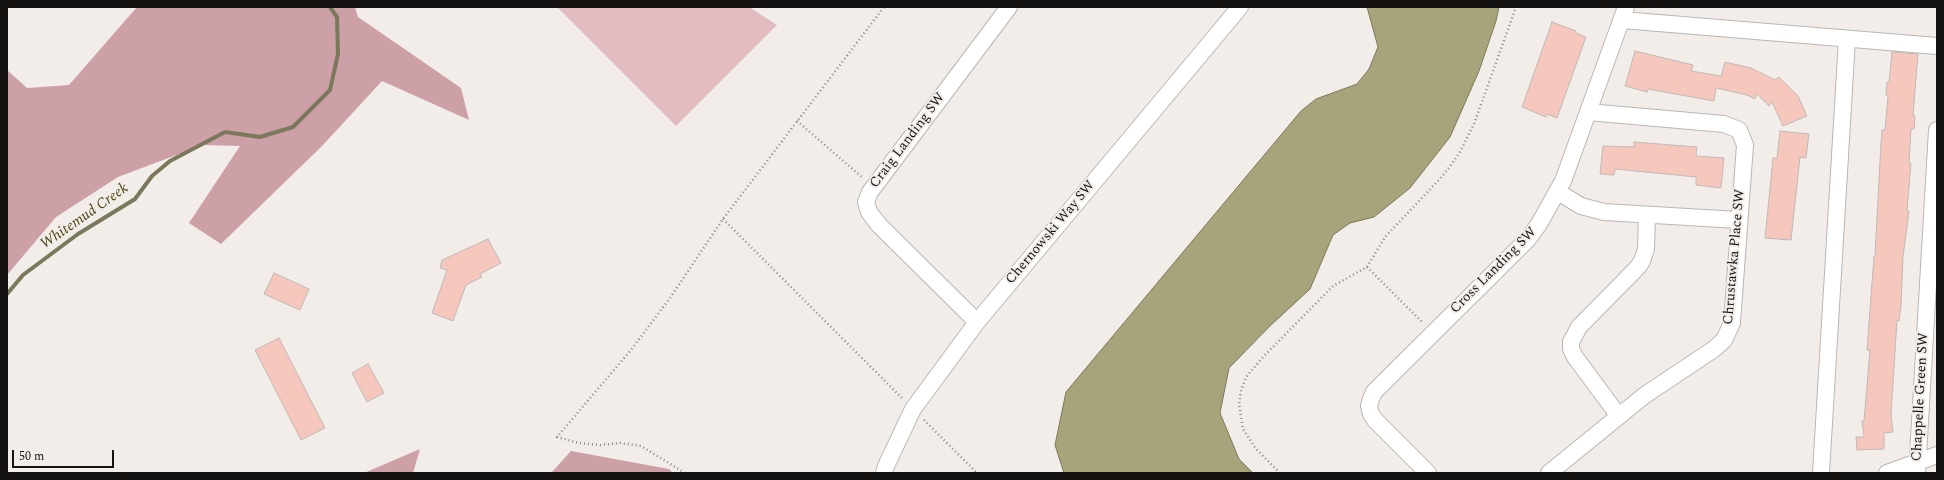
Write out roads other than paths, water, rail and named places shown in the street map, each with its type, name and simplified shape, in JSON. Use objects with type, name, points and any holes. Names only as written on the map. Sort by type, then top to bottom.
[{"type":"street","name":"Craig Landing SW","points":[[977,322],[879,225],[869,212],[866,202],[874,187],[1010,7]]},
{"type":"street","name":"Chernowski Way SW","points":[[884,473],[913,410],[977,322],[1240,7]]},
{"type":"street","points":[[1624,14],[1847,39],[1937,46]]},
{"type":"street","name":"Cross Landing SW","points":[[1428,473],[1375,420],[1371,414],[1369,406],[1374,392],[1528,239],[1539,224],[1558,192],[1624,14]]},
{"type":"street","points":[[1821,473],[1847,39]]},
{"type":"street","name":"Chrustawka Place SW","points":[[1549,473],[1618,415],[1650,391],[1714,349],[1724,340],[1732,323],[1738,220],[1745,145],[1739,130],[1724,124],[1588,112]]},
{"type":"street","name":"Chappelle Green SW","points":[[1917,468],[1937,138]]},
{"type":"street","points":[[1558,192],[1581,206],[1592,210],[1647,215],[1738,220]]},
{"type":"street","points":[[1618,415],[1575,357],[1571,349],[1571,342],[1579,327],[1638,268],[1646,249],[1647,215]]},
{"type":"street","points":[[1887,473],[1917,468],[1937,455]]},
{"type":"waterway","name":"Whitemud Creek","points":[[7,294],[23,275],[78,234],[135,199],[152,176],[170,161],[225,132],[260,137],[293,127],[330,90],[338,54],[337,17],[330,7]]}]
